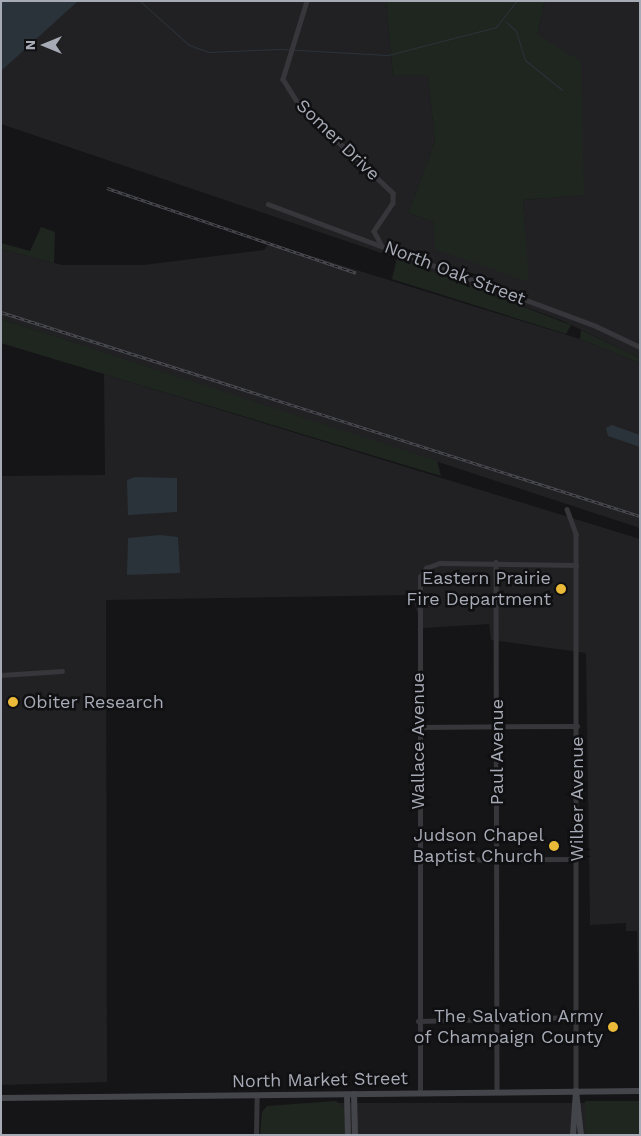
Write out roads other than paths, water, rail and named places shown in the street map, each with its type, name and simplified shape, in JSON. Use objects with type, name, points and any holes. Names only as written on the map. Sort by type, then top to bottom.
[{"type":"main road","points":[[573,1135],[576,1091]]},
{"type":"main road","points":[[576,1091],[581,1135]]},
{"type":"main road","name":"North Market Street","points":[[1,1098],[640,1091]]},
{"type":"main road","points":[[347,1094],[348,1135]]},
{"type":"main road","points":[[354,1094],[355,1135]]},
{"type":"street","name":"Somer Drive","points":[[307,1],[283,79],[299,105],[393,193],[393,203],[374,231],[381,244]]},
{"type":"street","name":"North Oak Street","points":[[268,204],[381,244],[640,347]]},
{"type":"street","name":"Wilber Avenue","points":[[567,509],[576,526],[576,1091]]},
{"type":"street","points":[[496,562],[576,565]]},
{"type":"street","name":"Wallace Avenue","points":[[420,1093],[418,1021],[418,584],[423,570],[440,563],[496,562]]},
{"type":"street","name":"Paul Avenue","points":[[496,562],[497,1092]]},
{"type":"street","points":[[1,675],[62,671]]},
{"type":"street","points":[[418,727],[577,726]]},
{"type":"street","points":[[418,860],[577,859]]},
{"type":"street","points":[[418,1021],[577,1017]]},
{"type":"street","points":[[256,1135],[257,1096]]},
{"type":"waterway","points":[[140,1],[189,45],[208,52],[280,49],[388,55],[496,27],[516,1]]},
{"type":"waterway","points":[[505,21],[516,31],[525,60],[562,90]]},
{"type":"railway","points":[[107,188],[356,273]]},
{"type":"railway","points":[[1,312],[640,516]]},
{"type":"place","name":"Eastern Prairie Fire Department","points":[[561,589]]},
{"type":"place","name":"Obiter Research","points":[[13,702]]},
{"type":"place","name":"Judson Chapel Baptist Church","points":[[554,846]]},
{"type":"place","name":"The Salvation Army of Champaign County","points":[[613,1027]]}]
